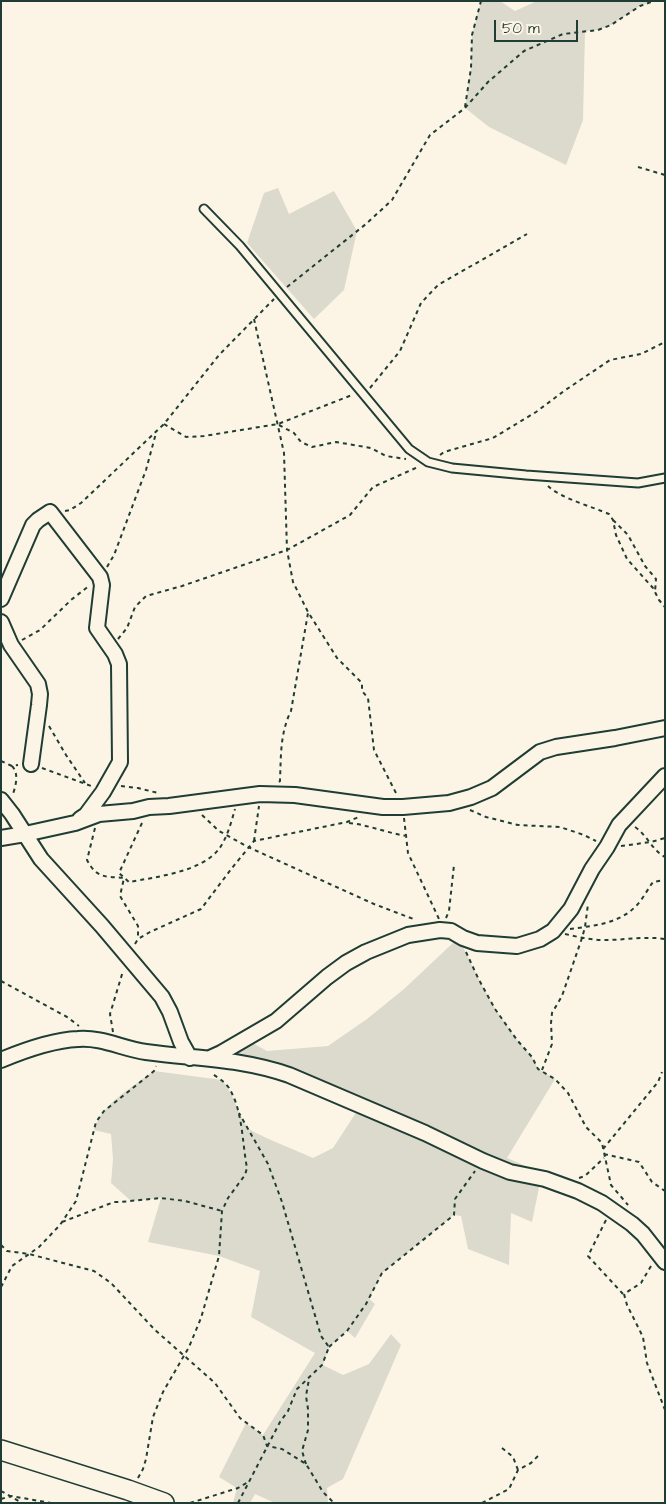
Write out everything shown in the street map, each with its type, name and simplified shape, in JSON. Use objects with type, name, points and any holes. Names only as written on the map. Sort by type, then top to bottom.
[{"type":"street","points":[[1,599],[33,525],[50,512],[100,577],[102,585],[97,628],[99,634],[115,654],[119,664],[120,762],[103,792],[86,814],[75,822]]},
{"type":"street","points":[[1,622],[11,645],[38,684],[40,694],[32,764]]},
{"type":"street","points":[[1,838],[75,822],[99,814],[260,794],[295,795],[403,808],[449,802],[471,797],[492,788],[540,752],[556,747],[665,728]]},
{"type":"street","points":[[210,1058],[276,1021],[327,977],[352,959],[408,935],[441,929],[477,943],[517,946],[540,939],[553,931],[571,909],[592,869],[619,825],[665,776]]},
{"type":"street","points":[[1,800],[40,859],[102,926],[167,1005],[181,1042],[190,1058]]},
{"type":"street","points":[[1,1060],[20,1052],[80,1038],[95,1039],[145,1052],[190,1058],[210,1058],[266,1067],[425,1133],[510,1172],[560,1184],[602,1203],[643,1234],[662,1258]]},
{"type":"street","points":[[1,1049],[20,1052]]},
{"type":"street","points":[[1,1450],[164,1503]]},
{"type":"lane","points":[[204,209],[240,246],[409,449],[428,462],[452,468],[539,476],[638,482],[665,478]]},
{"type":"path","points":[[465,108],[471,68],[472,35],[481,1]]},
{"type":"path","points":[[50,512],[70,510],[81,503],[164,424],[218,356],[254,318],[280,293],[366,224],[392,200],[430,135],[465,108],[488,82],[524,51],[563,34],[598,30],[611,25],[640,6],[654,1]]},
{"type":"path","points":[[638,167],[665,175]]},
{"type":"path","points":[[164,424],[186,437],[204,436],[278,424],[372,387],[400,351],[421,303],[438,285],[527,234]]},
{"type":"path","points":[[254,318],[284,453],[287,550],[293,582],[308,612],[337,658],[362,683],[362,691],[368,698],[374,750],[403,808],[408,853],[431,900],[441,929]]},
{"type":"path","points":[[111,648],[127,628],[135,607],[146,596],[182,586],[287,550],[350,515],[373,487],[428,462],[444,452],[493,438],[536,412],[610,360],[642,354],[665,342]]},
{"type":"path","points":[[278,424],[294,433],[301,442],[312,447],[336,442],[370,448],[386,456],[428,462]]},
{"type":"path","points":[[539,476],[551,489],[609,514],[628,535],[645,566],[656,579],[655,593]]},
{"type":"path","points":[[613,520],[616,535],[627,559],[653,588],[665,607]]},
{"type":"path","points":[[254,841],[260,794],[280,780],[284,723],[291,711],[308,612]]},
{"type":"path","points":[[39,705],[53,734],[85,783]]},
{"type":"path","points":[[1,761],[12,766],[32,764],[85,783],[103,792],[119,786],[138,788],[164,795]]},
{"type":"path","points":[[12,766],[15,769],[16,776],[11,806],[12,814]]},
{"type":"path","points":[[149,807],[119,873],[129,882],[181,871],[200,864],[218,850],[226,835],[240,797]]},
{"type":"path","points":[[449,802],[486,816],[518,825],[560,827],[584,835],[607,847],[650,842],[665,838]]},
{"type":"path","points":[[189,803],[219,830],[248,847],[374,904],[441,929]]},
{"type":"path","points":[[138,939],[201,909],[254,841],[348,822],[383,807]]},
{"type":"path","points":[[99,814],[87,860],[91,868],[100,876],[124,878]]},
{"type":"path","points":[[624,820],[642,832],[660,854],[665,857]]},
{"type":"path","points":[[348,822],[407,836]]},
{"type":"path","points":[[441,929],[449,911],[454,865]]},
{"type":"path","points":[[115,1044],[110,1014],[128,957],[138,939],[138,926],[120,896],[124,878]]},
{"type":"path","points":[[553,931],[586,927],[617,920],[635,908],[653,882],[665,880]]},
{"type":"path","points":[[541,1071],[552,1044],[552,1013],[562,996],[586,927],[589,898]]},
{"type":"path","points":[[553,931],[582,938],[605,940],[654,937],[665,939]]},
{"type":"path","points":[[463,938],[467,957],[495,1010],[532,1057],[538,1069],[555,1079],[568,1092],[586,1127],[602,1143],[611,1185],[633,1211]]},
{"type":"path","points":[[1,981],[67,1017],[81,1028]]},
{"type":"path","points":[[1,1287],[12,1266],[40,1247],[62,1222],[76,1201],[96,1122],[104,1111],[154,1071],[163,1053]]},
{"type":"path","points":[[190,1058],[228,1088],[268,1164],[282,1202],[321,1336],[329,1347]]},
{"type":"path","points":[[603,1148],[658,1082],[662,1072]]},
{"type":"path","points":[[136,1480],[143,1469],[153,1417],[163,1392],[184,1356],[201,1318],[220,1256],[222,1211],[228,1198],[245,1175],[247,1168],[238,1110]]},
{"type":"path","points":[[604,1154],[639,1162],[652,1182],[665,1191]]},
{"type":"path","points":[[560,1184],[585,1176],[605,1158]]},
{"type":"path","points":[[238,1503],[280,1422],[288,1412],[297,1389],[322,1365],[329,1347],[347,1331],[366,1304],[382,1273],[454,1215],[455,1199],[483,1161]]},
{"type":"path","points":[[614,1189],[610,1210],[588,1256],[624,1294],[627,1305],[644,1337],[647,1363],[665,1410]]},
{"type":"path","points":[[62,1222],[114,1202],[161,1198],[185,1201],[222,1211]]},
{"type":"path","points":[[1,1245],[7,1250],[94,1271],[111,1283],[155,1330],[215,1383],[240,1418],[263,1435],[267,1446]]},
{"type":"path","points":[[624,1294],[641,1283],[662,1258]]},
{"type":"path","points":[[309,1378],[306,1396],[308,1430],[302,1451],[306,1464],[323,1492],[334,1503]]},
{"type":"path","points":[[267,1446],[282,1450],[306,1464]]},
{"type":"path","points":[[502,1448],[513,1457],[518,1470]]},
{"type":"path","points":[[482,1503],[509,1489],[518,1470],[532,1463],[540,1454]]},
{"type":"path","points":[[190,1503],[238,1488],[250,1480]]},
{"type":"path","points":[[1,1491],[22,1503]]},
{"type":"path","points":[[1,1500],[11,1496],[51,1503]]},
{"type":"shaded area","points":[[481,1],[500,1],[515,11],[537,1],[654,1],[640,6],[611,25],[598,30],[585,31],[583,120],[566,165],[489,127],[465,108],[471,68],[472,35]]},
{"type":"shaded area","points":[[278,188],[289,214],[334,191],[357,231],[344,290],[314,319],[247,243],[264,193]]},
{"type":"shaded area","points":[[455,941],[461,943],[495,1009],[517,1040],[532,1057],[538,1069],[555,1079],[507,1158],[542,1173],[532,1222],[511,1213],[509,1265],[468,1249],[461,1216],[454,1215],[382,1273],[369,1299],[375,1304],[355,1338],[347,1331],[329,1347],[323,1365],[343,1375],[369,1364],[391,1334],[401,1345],[343,1479],[327,1488],[328,1503],[275,1503],[255,1494],[250,1503],[233,1503],[237,1488],[219,1477],[246,1423],[263,1435],[315,1353],[251,1317],[260,1271],[219,1256],[148,1242],[161,1198],[131,1201],[111,1183],[113,1159],[111,1134],[94,1130],[97,1121],[110,1104],[154,1071],[222,1080],[230,1091],[247,1127],[251,1130],[313,1158],[333,1148],[357,1111],[274,1075],[239,1066],[237,1045],[247,1040],[267,1051],[328,1046],[367,1019],[404,989]]}]
